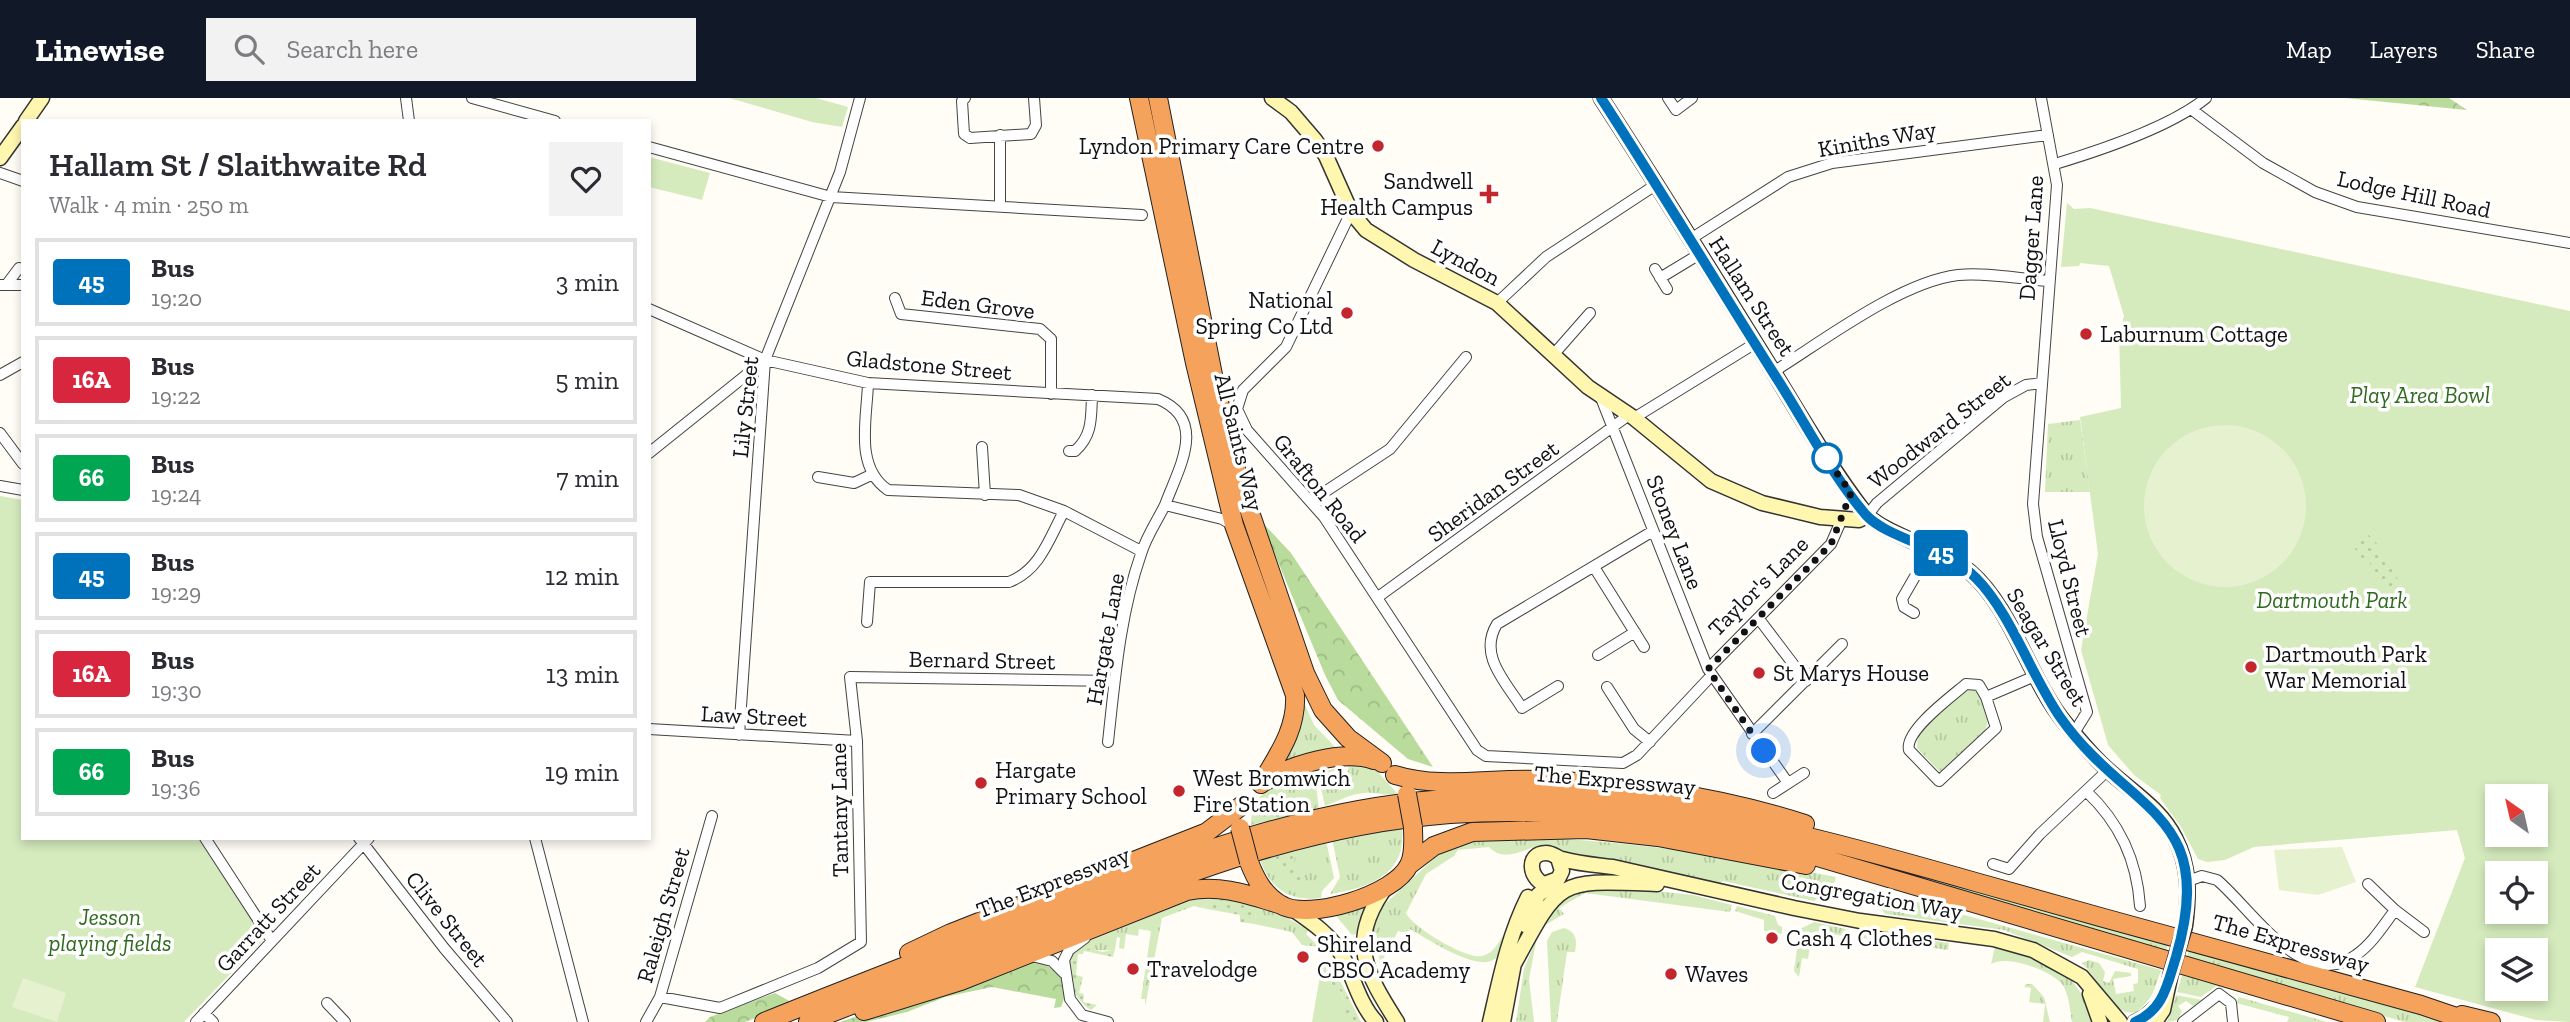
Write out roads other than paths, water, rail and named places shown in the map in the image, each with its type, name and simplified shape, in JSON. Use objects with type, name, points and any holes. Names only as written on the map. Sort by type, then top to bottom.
[{"type":"highway","name":"All Saints Way","points":[[1139,98],[1234,525],[1295,695],[1293,724],[1288,738],[1261,785]]},
{"type":"highway","name":"All Saints Way","points":[[1158,98],[1216,390],[1238,477],[1306,673],[1323,710],[1348,738],[1389,769]]},
{"type":"highway","points":[[806,1012],[951,933],[1207,832],[1278,773],[1335,759],[1363,757],[1422,783],[1511,780],[1584,782],[1700,795],[1759,809],[1918,864]]},
{"type":"highway","points":[[1389,769],[1407,794],[1412,827],[1409,865]]},
{"type":"highway","name":"The Expressway","points":[[806,1012],[1220,845],[1278,827],[1361,809],[1471,797],[1564,796],[1657,804],[1754,822],[1918,864],[2421,1005],[2471,1022]]},
{"type":"highway","points":[[1245,803],[1240,828],[1249,862],[1260,887],[1288,908]]},
{"type":"highway","name":"The Expressway","points":[[764,1022],[806,1012],[1226,859],[1307,837],[1384,822],[1509,811],[1586,813],[1659,820],[1750,837],[2376,1022]]},
{"type":"highway","points":[[824,1022],[961,981],[1187,891],[1205,887],[1229,888],[1288,908],[1329,906],[1383,891],[1409,865],[1434,846],[1472,832],[1586,829],[1658,837],[1899,883]]},
{"type":"highway","points":[[2421,1005],[2491,1022]]},
{"type":"street","points":[[27,119],[42,98]]},
{"type":"street","points":[[406,98],[409,119]]},
{"type":"street","points":[[472,98],[548,119]]},
{"type":"street","name":"Lily Street","points":[[739,735],[765,360],[831,197],[860,98]]},
{"type":"street","points":[[965,98],[962,101],[964,134],[970,138],[1031,134],[1036,125],[1034,98]]},
{"type":"street","name":"Lyndon","points":[[1272,98],[1291,112],[1315,140],[1326,156],[1351,212],[1366,230],[1391,247],[1497,303],[1601,397],[1632,416],[1690,466],[1731,492],[1762,503],[1841,521]]},
{"type":"street","name":"Hallam Street","points":[[1601,98],[1657,184],[1754,344],[1867,516]]},
{"type":"street","points":[[1668,98],[1676,110],[1692,98]]},
{"type":"street","name":"Dagger Lane","points":[[2041,98],[2057,185],[2041,383]]},
{"type":"street","points":[[2055,164],[2191,109],[2206,98]]},
{"type":"street","name":"Lodge Hill Road","points":[[2191,109],[2263,163],[2315,192],[2357,207],[2570,243]]},
{"type":"street","points":[[0,158],[21,129]]},
{"type":"street","points":[[1000,135],[1000,205]]},
{"type":"street","name":"Kiniths Way","points":[[1689,240],[1788,177],[1832,163],[2048,135]]},
{"type":"street","points":[[651,148],[831,197],[1142,215]]},
{"type":"street","points":[[0,173],[21,180]]},
{"type":"street","points":[[1497,303],[1546,257],[1657,184]]},
{"type":"street","name":"Grafton Road","points":[[1351,212],[1286,347],[1243,390],[1238,402],[1239,417],[1247,430],[1311,501],[1378,597],[1477,750]]},
{"type":"street","points":[[1667,289],[1658,274],[1698,255]]},
{"type":"street","points":[[3,285],[19,268]]},
{"type":"street","points":[[1773,372],[1860,317],[1936,279],[1960,275],[2049,281]]},
{"type":"street","points":[[3,285],[21,285]]},
{"type":"street","name":"Eden Grove","points":[[895,298],[901,314],[1040,329],[1051,340],[1051,394]]},
{"type":"street","name":"Gladstone Street","points":[[651,310],[765,360],[868,383],[1158,399],[1172,407],[1179,415],[1188,442],[1165,505]]},
{"type":"street","points":[[1554,354],[1590,313]]},
{"type":"street","name":"Sheridan Street","points":[[1378,597],[1632,416],[1754,344]]},
{"type":"street","points":[[1311,501],[1390,449],[1466,356]]},
{"type":"street","points":[[651,451],[765,360]]},
{"type":"street","points":[[0,375],[21,363]]},
{"type":"street","points":[[868,383],[865,463],[888,490],[1019,495],[1064,511],[1141,551]]},
{"type":"street","name":"Woodward Street","points":[[1867,516],[1877,503],[2004,397],[2026,385],[2041,383]]},
{"type":"street","name":"Lloyd Street","points":[[2041,383],[2034,504],[2041,549],[2087,712],[2074,733]]},
{"type":"street","points":[[1069,451],[1075,451],[1086,442],[1090,432],[1092,394]]},
{"type":"street","name":"Stoney Lane","points":[[1601,397],[1710,672],[1787,783]]},
{"type":"street","points":[[0,433],[21,461]]},
{"type":"street","points":[[982,447],[985,495]]},
{"type":"street","points":[[818,477],[854,483],[873,474]]},
{"type":"street","points":[[0,486],[21,490]]},
{"type":"street","name":"Taylor's Lane","points":[[1477,750],[1486,756],[1623,763],[1650,742],[1710,672],[1831,544],[1851,493]]},
{"type":"street","points":[[1204,516],[1218,510],[1227,497]]},
{"type":"street","points":[[1165,505],[1222,519],[1234,525]]},
{"type":"street","name":"Hargate Lane","points":[[1108,742],[1126,604],[1141,551],[1165,505]]},
{"type":"street","points":[[867,622],[870,582],[1009,582],[1025,576],[1037,562],[1064,511]]},
{"type":"street","points":[[1841,521],[1859,520],[1867,516]]},
{"type":"street","name":"Seagar Street","points":[[1867,516],[1882,527],[1932,547],[1969,571],[1984,587],[2035,676],[2074,733],[2108,770],[2161,817],[2175,838],[2188,881]]},
{"type":"street","points":[[1558,686],[1522,708],[1489,654],[1492,632],[1497,624],[1512,613],[1653,531]]},
{"type":"street","points":[[1914,613],[1904,607],[1902,598],[1932,547]]},
{"type":"street","points":[[1594,566],[1644,647]]},
{"type":"street","points":[[1759,619],[1806,681]]},
{"type":"street","points":[[1598,654],[1634,632]]},
{"type":"street","points":[[1752,734],[1842,644]]},
{"type":"street","points":[[1986,697],[2035,676]]},
{"type":"street","name":"Bernard Street","points":[[850,677],[1114,681]]},
{"type":"street","name":"Tantany Lane","points":[[660,997],[720,1008],[818,968],[860,942],[857,739],[850,677]]},
{"type":"street","points":[[1966,684],[1979,685],[1986,697],[1996,727],[1939,781],[1909,750],[1910,738],[1921,724],[1966,684]]},
{"type":"street","points":[[1612,688],[1634,729],[1650,742]]},
{"type":"street","name":"Law Street","points":[[651,729],[857,739]]},
{"type":"street","points":[[1993,864],[2014,870],[2040,834],[2108,770]]},
{"type":"street","points":[[1773,793],[1804,773]]},
{"type":"street","points":[[2086,791],[2106,809],[2122,836],[2135,866],[2140,906]]},
{"type":"street","name":"Raleigh Street","points":[[646,1022],[660,997],[712,816]]},
{"type":"street","points":[[206,840],[272,941]]},
{"type":"street","name":"Garratt Street","points":[[196,1022],[363,840]]},
{"type":"street","name":"Clive Street","points":[[363,840],[444,948],[507,1022]]},
{"type":"street","points":[[536,840],[583,1022]]},
{"type":"street","points":[[1490,1022],[1500,973],[1518,918],[1536,880],[1531,869],[1535,858],[1546,853],[1558,858],[1562,867],[1556,881],[1538,895],[1513,966],[1503,1022]]},
{"type":"street","name":"Congregation Way","points":[[1558,858],[1860,921],[2002,941],[2032,950],[2082,977],[2120,1022]]},
{"type":"street","name":"Congregation Way","points":[[1536,880],[1544,884],[1569,874],[1648,875]]},
{"type":"street","points":[[2155,1022],[2163,1010],[2185,926],[2188,881],[2202,876],[2217,880],[2288,952],[2318,962],[2335,964],[2355,957],[2395,910]]},
{"type":"street","points":[[1513,966],[1545,905],[1564,888],[1596,881],[1690,885]]},
{"type":"street","points":[[2368,884],[2395,910],[2424,932]]},
{"type":"street","points":[[1383,891],[1369,912],[1362,940],[1367,966],[1396,1022]]},
{"type":"street","points":[[1288,908],[1319,928],[1334,944],[1375,1021]]},
{"type":"street","points":[[1106,923],[1069,950],[1064,960],[1064,973],[1070,999],[1076,1009],[1082,1015],[1108,1022]]},
{"type":"street","points":[[2257,940],[2267,931]]},
{"type":"street","points":[[1021,957],[1038,956],[1052,961],[1064,973]]},
{"type":"street","points":[[2082,977],[2100,1022]]},
{"type":"street","points":[[2183,1006],[2187,1019],[2219,994],[2231,1003],[2233,1022]]},
{"type":"street","points":[[2135,1022],[2164,1000]]},
{"type":"street","points":[[327,1003],[339,1020]]},
{"type":"street","points":[[204,1013],[213,1022]]},
{"type":"street","points":[[2115,1022],[2120,1022]]},
{"type":"place","name":"Lyndon Primary Care Centre","points":[[1378,146]]},
{"type":"place","name":"Sandwell Health Campus","points":[[1489,194]]},
{"type":"place","name":"National Spring Co Ltd","points":[[1347,313]]},
{"type":"place","name":"Laburnum Cottage","points":[[2086,334]]},
{"type":"place","name":"Dartmouth Park War Memorial","points":[[2251,667]]},
{"type":"place","name":"St Marys House","points":[[1759,673]]},
{"type":"place","name":"Hargate Primary School","points":[[981,783]]},
{"type":"place","name":"West Bromwich Fire Station","points":[[1179,791]]},
{"type":"place","name":"Cash 4 Clothes","points":[[1772,938]]},
{"type":"place","name":"Shireland CBSO Academy","points":[[1303,957]]},
{"type":"place","name":"Travelodge","points":[[1133,969]]},
{"type":"place","name":"Waves","points":[[1671,974]]},
{"type":"park label","name":"Play Area Bowl","points":[[2420,395]]},
{"type":"park label","name":"Dartmouth Park","points":[[2332,600]]},
{"type":"park label","name":"Jesson playing fields","points":[[110,930]]}]
